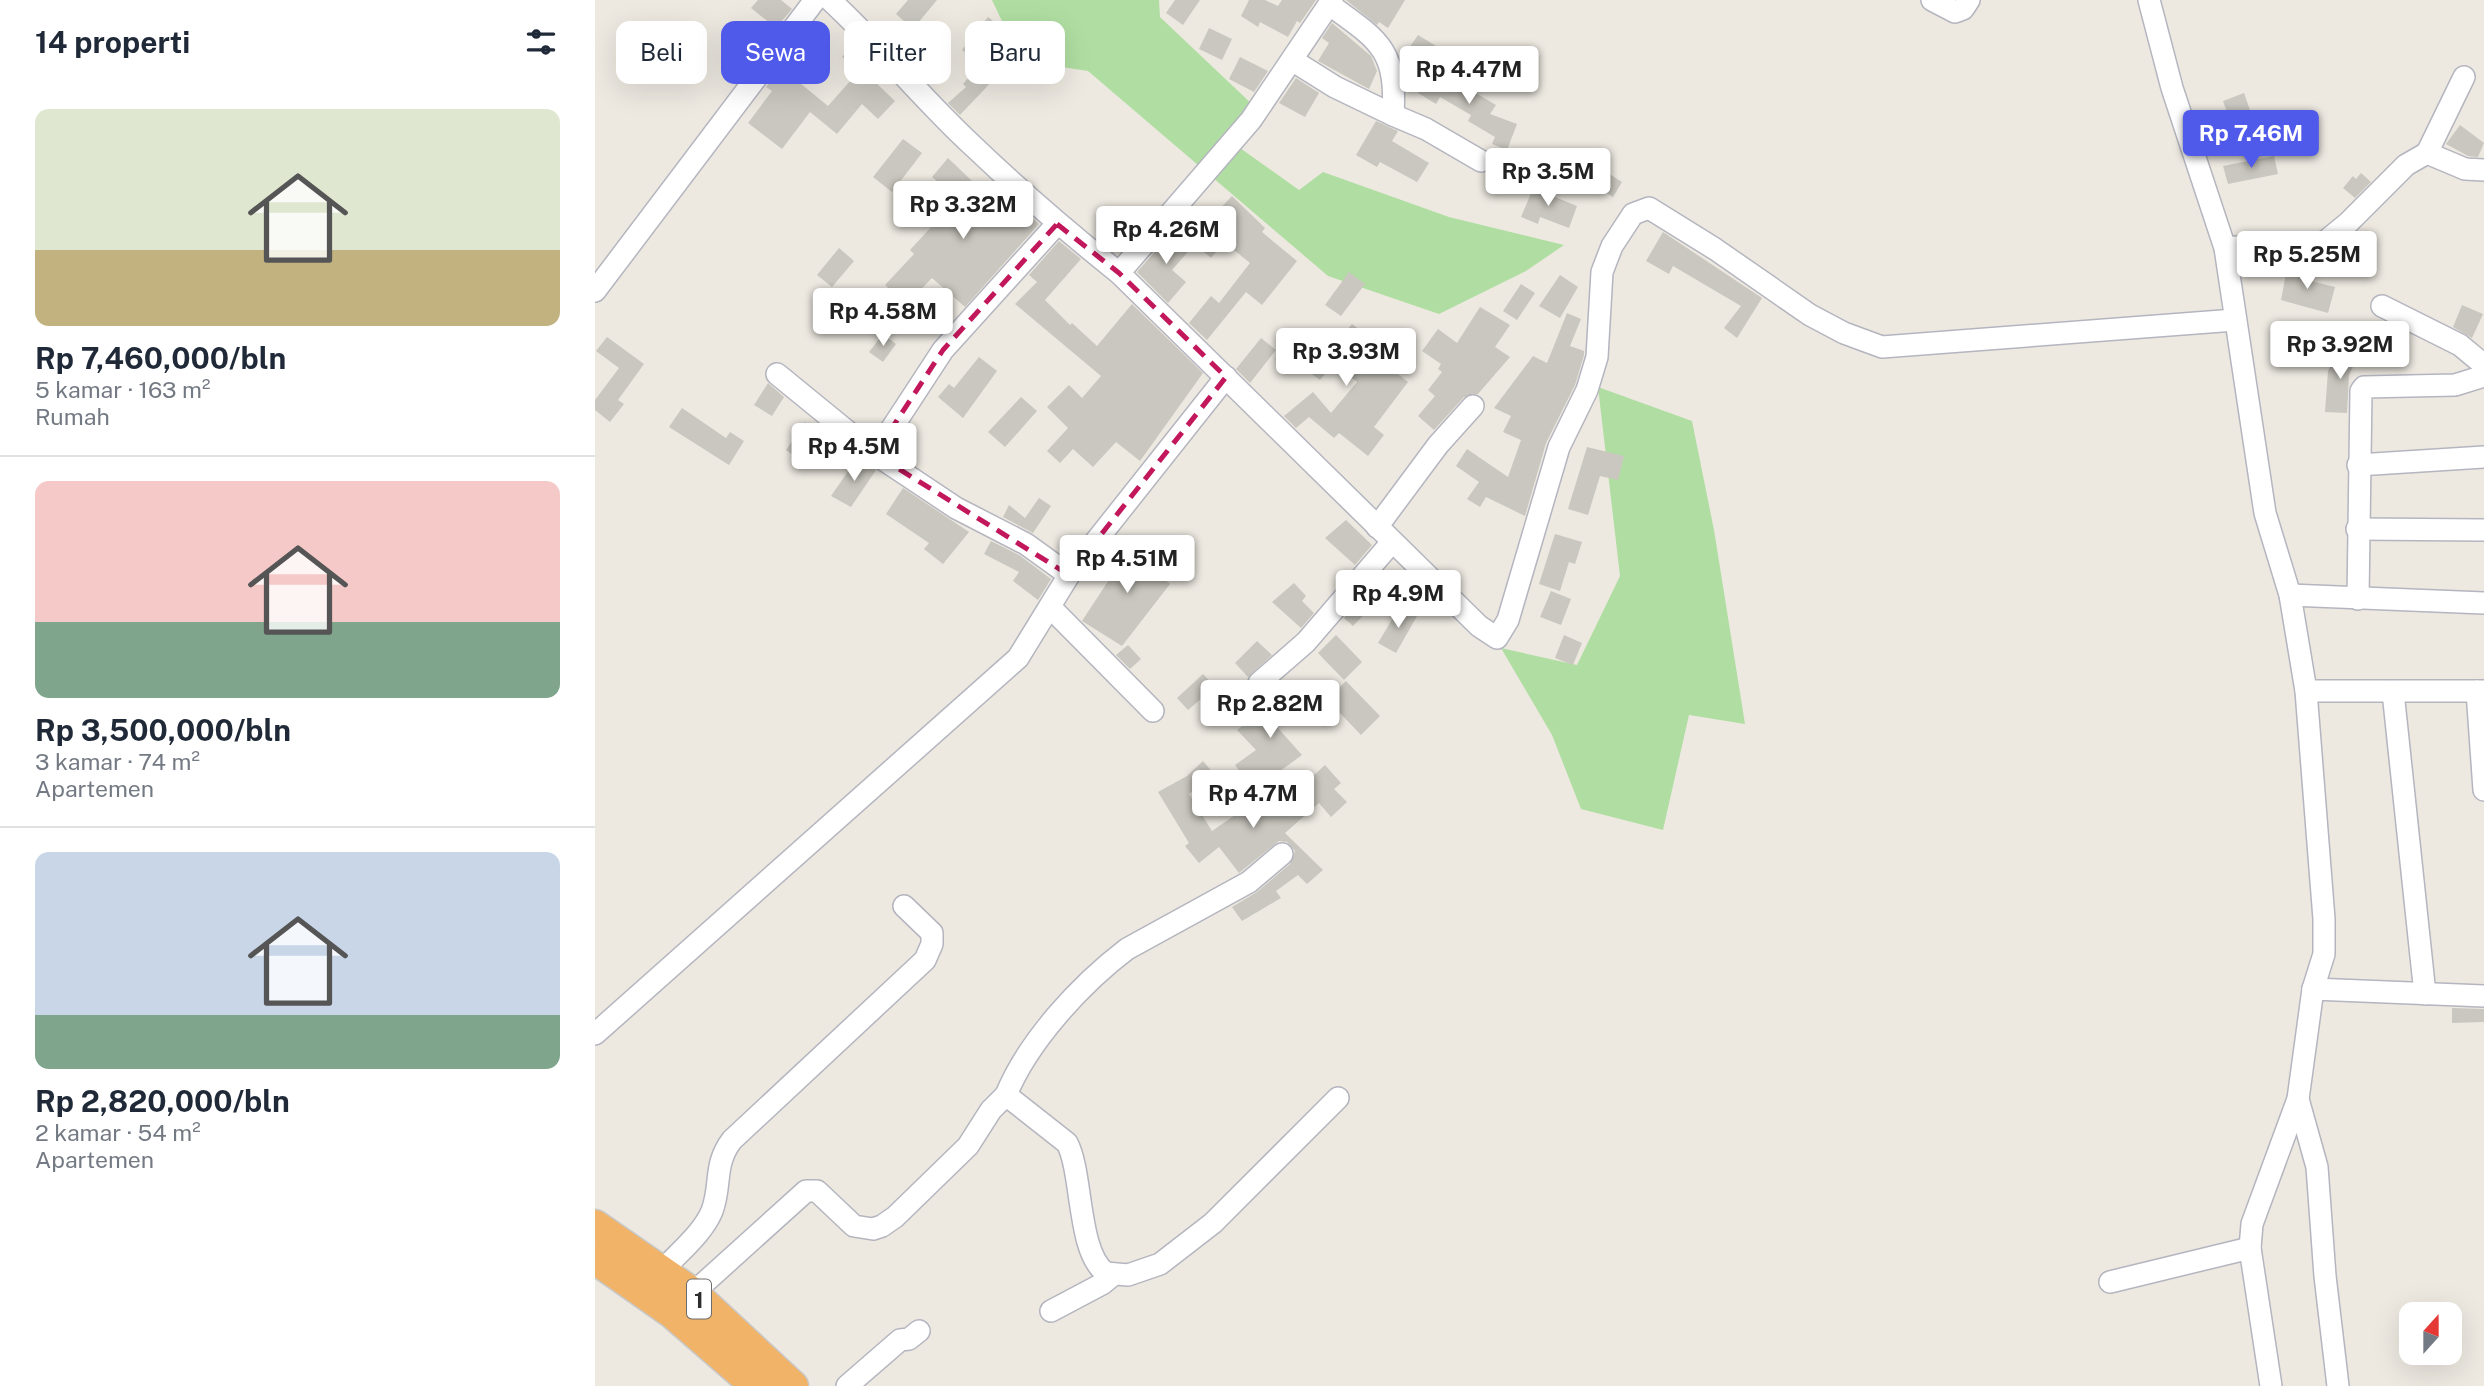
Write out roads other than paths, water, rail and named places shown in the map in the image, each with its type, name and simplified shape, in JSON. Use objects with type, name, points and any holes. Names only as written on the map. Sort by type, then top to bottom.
[{"type":"highway","name":"1","points":[[595,1224],[693,1293],[793,1386]]},
{"type":"highway","name":"1","points":[[595,1259],[672,1312],[756,1386]]},
{"type":"street","points":[[595,292],[815,0]]},
{"type":"street","points":[[830,0],[873,39],[971,145],[1057,224],[1119,273],[1492,637],[1501,636],[1559,447],[1587,390],[1597,357],[1602,272],[1612,246],[1633,214],[1641,208],[1649,208],[1677,224],[1809,315],[1844,333],[1882,347],[2235,320]]},
{"type":"street","points":[[1932,0],[1955,12],[1963,9],[1969,0]]},
{"type":"street","points":[[2149,0],[2172,88],[2225,248],[2266,513],[2290,595],[2306,691],[2324,919],[2324,954],[2313,989],[2298,1099],[2259,1204],[2249,1248],[2271,1386]]},
{"type":"street","points":[[1119,273],[1251,120],[1331,2],[1382,47],[1394,75],[1393,115]]},
{"type":"street","points":[[1292,60],[1335,87],[1426,129],[1481,162]]},
{"type":"street","points":[[2225,248],[2262,245],[2311,247],[2326,241],[2348,223],[2406,164],[2427,153],[2464,77]]},
{"type":"street","points":[[2427,153],[2465,169],[2484,170]]},
{"type":"street","points":[[876,454],[943,350],[1057,224]]},
{"type":"street","points":[[2382,306],[2460,345],[2484,365]]},
{"type":"street","points":[[777,374],[876,454],[956,508],[1026,544],[1069,575]]},
{"type":"street","points":[[2358,599],[2361,391],[2364,387],[2455,385],[2484,376]]},
{"type":"street","points":[[595,1034],[1018,658],[1069,575],[1226,377]]},
{"type":"street","points":[[1259,683],[1313,635],[1385,534],[1437,445],[1473,406]]},
{"type":"street","points":[[2358,465],[2484,457]]},
{"type":"street","points":[[2357,529],[2484,530]]},
{"type":"street","points":[[2290,595],[2484,603]]},
{"type":"street","points":[[1050,607],[1153,711]]},
{"type":"street","points":[[2306,691],[2480,691],[2484,790]]},
{"type":"street","points":[[2393,692],[2425,993]]},
{"type":"street","points":[[693,1293],[806,1191],[817,1191],[854,1226],[873,1229],[889,1222],[968,1146],[991,1110],[1006,1095],[1038,1039],[1110,962],[1249,882],[1282,854]]},
{"type":"street","points":[[663,1270],[708,1220],[715,1198],[719,1161],[732,1140],[925,960],[932,943],[932,933],[904,906]]},
{"type":"street","points":[[2313,989],[2484,996]]},
{"type":"street","points":[[1006,1095],[1067,1143],[1073,1154],[1080,1209],[1094,1255],[1101,1269],[1113,1275],[1128,1275],[1160,1264],[1213,1223],[1338,1098]]},
{"type":"street","points":[[2298,1099],[2317,1167],[2325,1276],[2338,1386]]},
{"type":"street","points":[[2110,1282],[2249,1248]]},
{"type":"street","points":[[1051,1311],[1102,1284],[1113,1275]]},
{"type":"street","points":[[847,1386],[900,1340],[909,1339],[919,1331]]}]
